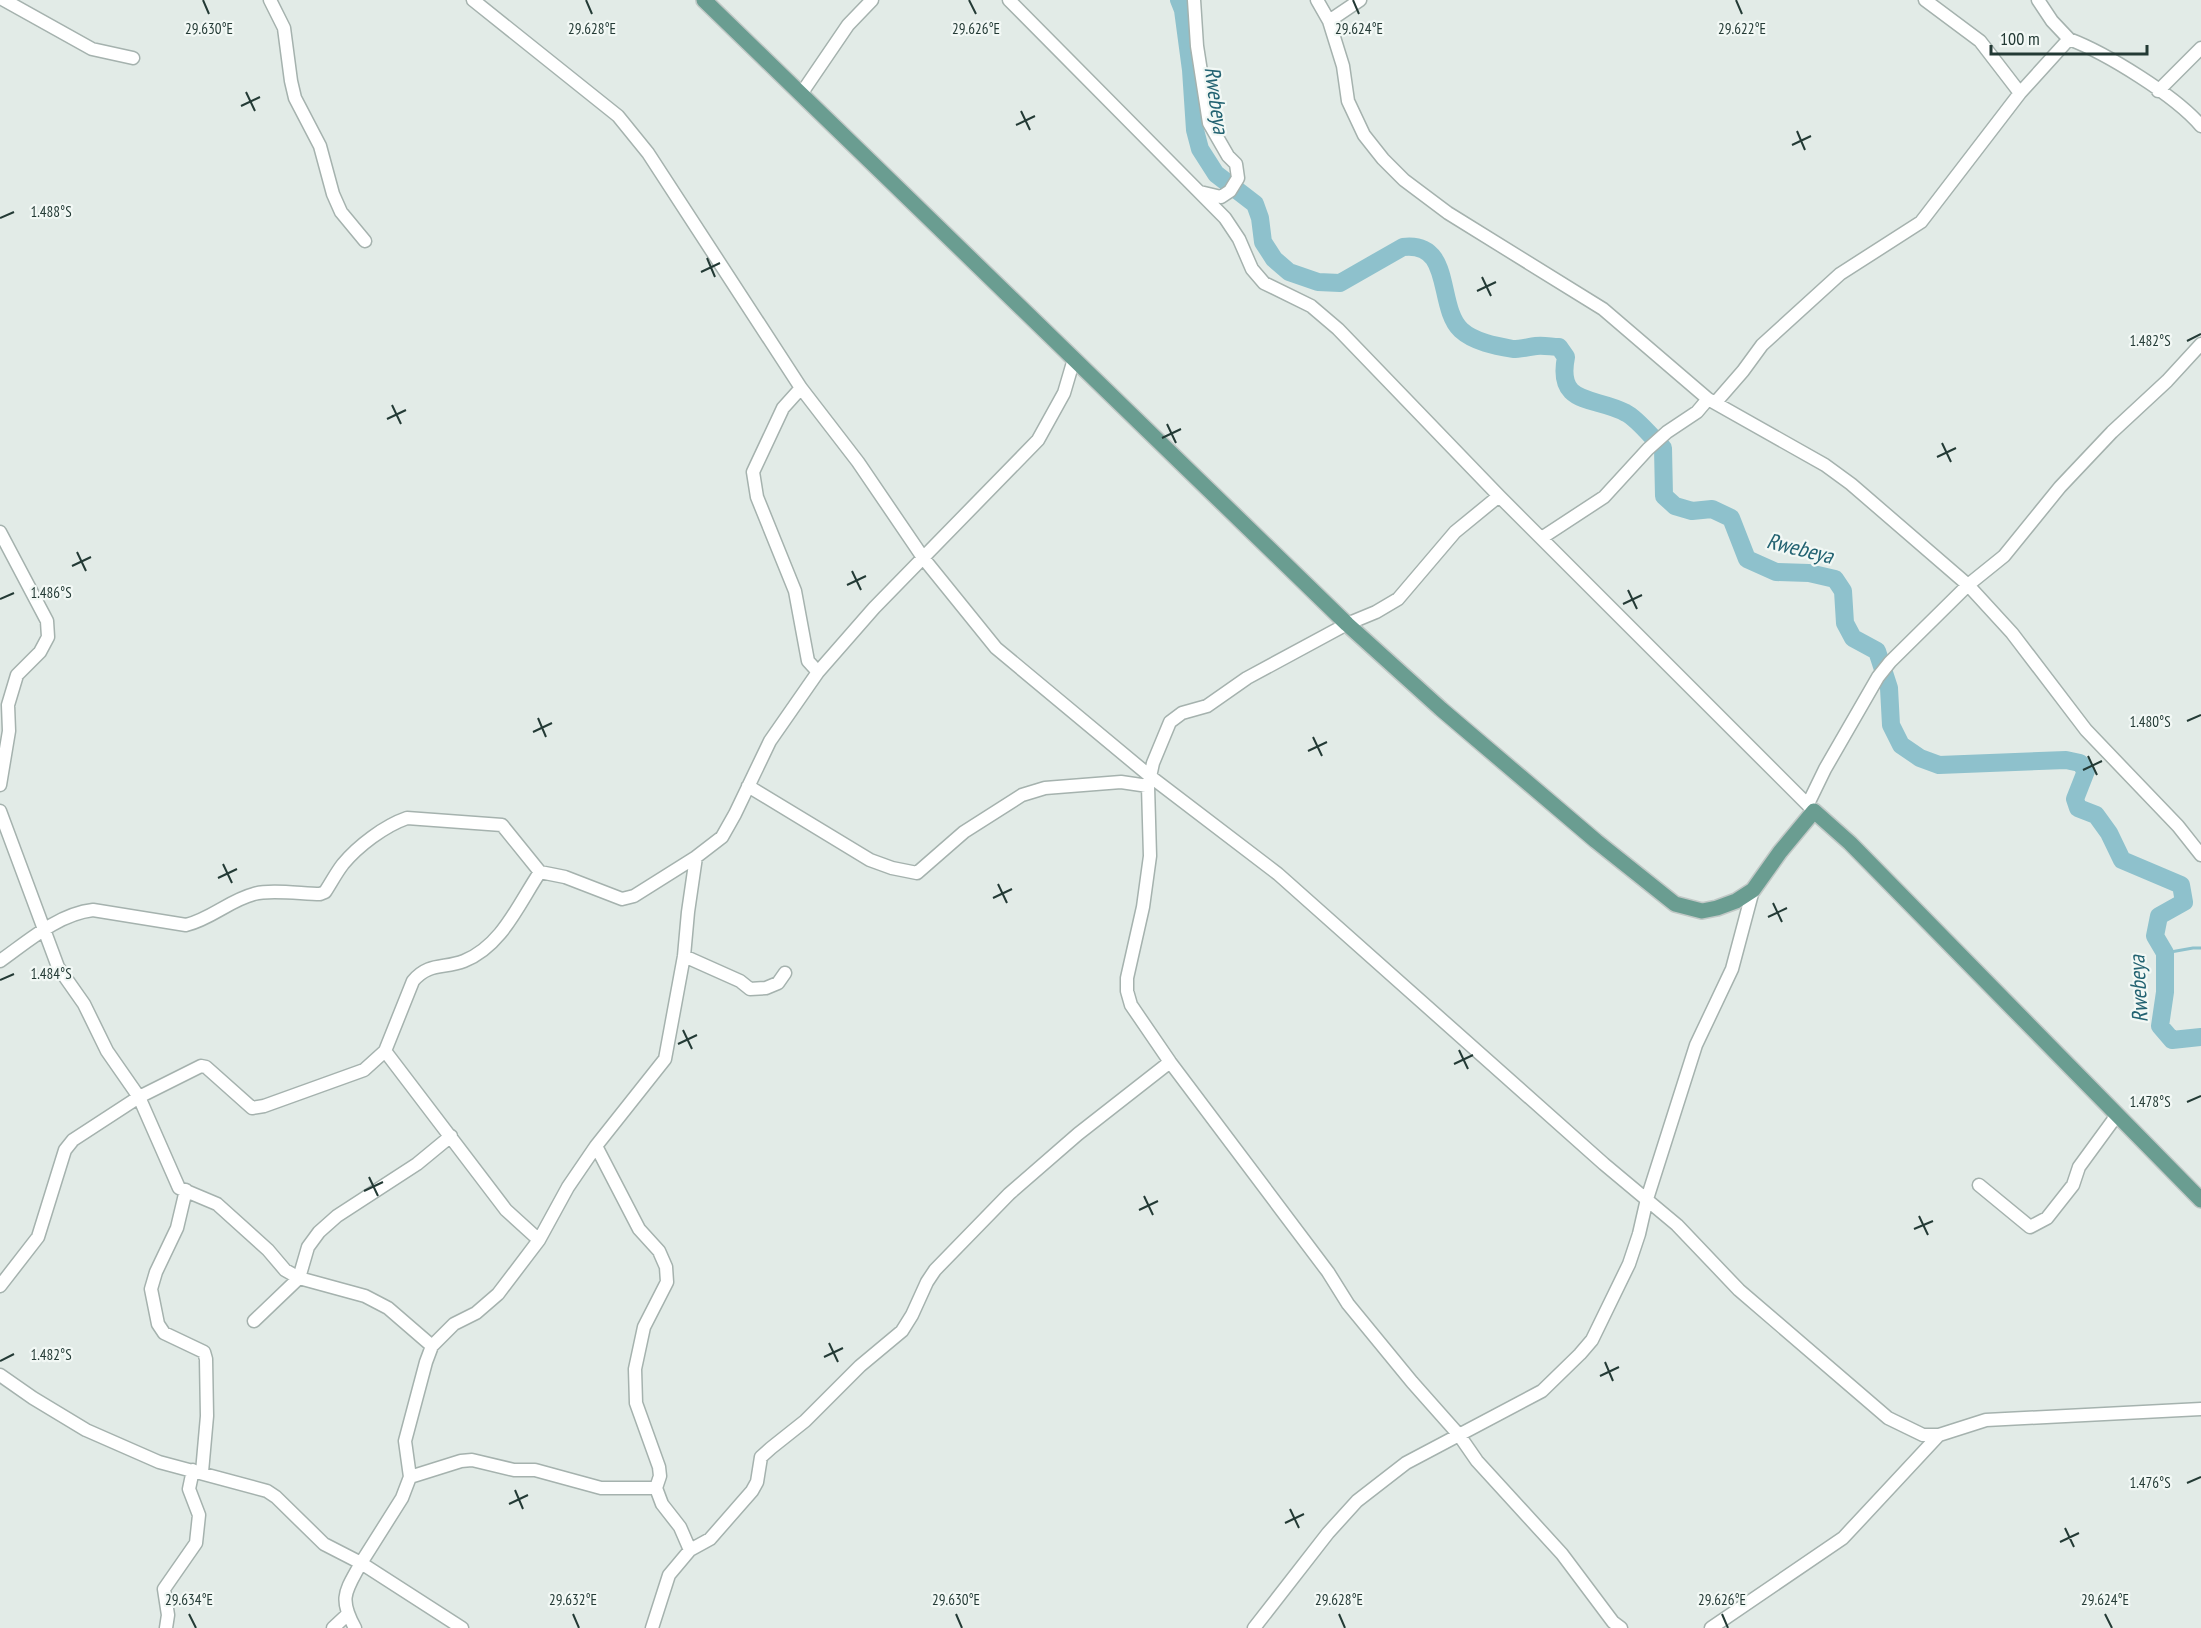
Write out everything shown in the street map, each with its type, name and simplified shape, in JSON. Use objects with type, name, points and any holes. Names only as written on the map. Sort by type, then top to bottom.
[{"type":"main road","points":[[704,0],[1347,624],[1468,732],[1596,841],[1675,903],[1702,911],[1736,901],[1753,890],[1811,807],[1850,843],[2201,1200]]},
{"type":"street","points":[[4,0],[92,49],[133,58]]},
{"type":"street","points":[[270,0],[284,28],[295,98],[320,146],[333,194],[341,212],[365,241]]},
{"type":"street","points":[[473,0],[618,116],[648,153],[801,388],[858,462],[924,559],[996,648],[1150,781],[1278,874],[1595,1156],[1677,1225],[1739,1290],[1888,1418],[1923,1435],[1939,1435],[1986,1420],[2201,1409]]},
{"type":"street","points":[[801,94],[848,25],[872,0]]},
{"type":"street","points":[[1009,0],[1225,218],[1239,239],[1252,269],[1264,283],[1311,306],[1338,328],[1499,495],[1811,807],[1825,769],[1878,677],[1890,662],[1968,585],[2004,556],[2060,487],[2201,344]]},
{"type":"street","points":[[1194,0],[1197,46],[1209,123],[1228,156],[1236,164],[1238,178],[1230,191],[1221,197],[1199,192]]},
{"type":"street","points":[[1317,0],[1329,21],[1343,66],[1348,101],[1364,135],[1404,180],[1448,213],[1603,309],[1712,400],[1825,465],[1851,483],[1968,585],[2012,633],[2086,730],[2178,826],[2201,855]]},
{"type":"street","points":[[1329,21],[1360,0]]},
{"type":"street","points":[[1925,0],[1980,41],[2020,93]]},
{"type":"street","points":[[2038,0],[2052,21],[2069,39],[2095,49],[2158,90],[2201,126]]},
{"type":"street","points":[[1543,537],[1604,497],[1648,449],[1667,432],[1712,400],[1743,371],[1761,345],[1840,274],[1921,222],[2020,93],[2069,39]]},
{"type":"street","points":[[2158,90],[2201,48]]},
{"type":"street","points":[[0,962],[44,930],[81,911],[93,910],[186,925],[200,921],[242,898],[257,893],[320,894],[325,892],[343,864],[379,832],[407,818],[502,825],[540,872],[565,877],[622,899],[634,896],[696,857],[722,837],[770,741],[818,672],[874,608],[1038,440],[1064,393],[1074,359]]},
{"type":"street","points":[[801,388],[783,408],[753,472],[757,497],[795,591],[808,661],[818,672]]},
{"type":"street","points":[[1499,495],[1455,532],[1398,598],[1376,612],[1347,624],[1247,678],[1207,706],[1182,713],[1170,722],[1153,763],[1150,781],[1150,856],[1143,907],[1127,978],[1127,991],[1131,1005],[1170,1062],[1328,1272],[1348,1304],[1459,1435],[1477,1461],[1562,1554],[1613,1622],[1621,1628]]},
{"type":"street","points":[[0,532],[47,621],[48,637],[40,652],[17,675],[8,705],[9,731],[0,785]]},
{"type":"street","points":[[748,786],[870,860],[916,873],[964,832],[1022,795],[1045,788],[1150,781]]},
{"type":"street","points":[[0,811],[58,967],[84,1004],[107,1051],[139,1097],[179,1188],[217,1204],[268,1250],[285,1270],[299,1278],[373,1299],[388,1308],[432,1346]]},
{"type":"street","points":[[355,1628],[344,1599],[361,1563],[402,1498],[410,1477],[405,1441],[432,1346],[454,1324],[476,1313],[498,1294],[539,1240],[568,1187],[596,1146],[665,1059],[684,956],[696,857]]},
{"type":"street","points":[[0,1286],[38,1237],[65,1150],[73,1140],[139,1097],[201,1066],[206,1067],[252,1108],[264,1106],[364,1070],[385,1051],[413,981],[421,972],[429,968],[465,961],[483,950],[500,935],[540,872]]},
{"type":"street","points":[[1254,1628],[1328,1533],[1357,1501],[1406,1463],[1542,1391],[1592,1340],[1629,1264],[1647,1199],[1696,1045],[1732,969],[1753,890]]},
{"type":"street","points":[[684,956],[740,981],[750,989],[766,988],[778,983],[785,973]]},
{"type":"street","points":[[385,1051],[452,1136],[506,1210],[539,1240]]},
{"type":"street","points":[[652,1628],[669,1575],[690,1550],[710,1539],[752,1491],[761,1457],[805,1421],[860,1366],[902,1331],[927,1281],[935,1270],[1009,1194],[1078,1134],[1170,1062]]},
{"type":"street","points":[[1979,1185],[2030,1227],[2047,1218],[2073,1185],[2079,1167],[2117,1115]]},
{"type":"street","points":[[254,1321],[299,1278],[308,1247],[319,1232],[337,1216],[417,1164],[452,1136]]},
{"type":"street","points":[[596,1146],[639,1229],[659,1251],[666,1267],[667,1282],[644,1327],[635,1369],[636,1403],[659,1467],[660,1476],[656,1488],[662,1504],[680,1527],[690,1550]]},
{"type":"street","points":[[166,1628],[168,1615],[164,1589],[196,1543],[199,1515],[189,1489],[197,1471],[207,1416],[204,1352],[164,1333],[158,1324],[151,1289],[156,1272],[177,1228],[186,1190]]},
{"type":"street","points":[[0,1375],[86,1430],[159,1462],[267,1491],[324,1544],[361,1563],[462,1628]]},
{"type":"street","points":[[1711,1628],[1843,1538],[1939,1435]]},
{"type":"street","points":[[410,1477],[461,1461],[472,1460],[514,1470],[535,1470],[601,1488],[656,1488]]},
{"type":"street","points":[[333,1628],[348,1614]]},
{"type":"waterway","name":"Rwebeya","points":[[1179,0],[1183,10],[1191,70],[1195,130],[1200,149],[1216,174],[1255,204],[1260,218],[1263,242],[1274,259],[1289,272],[1318,282],[1340,283],[1403,247],[1419,248],[1430,254],[1442,277],[1453,319],[1461,330],[1479,340],[1513,349],[1539,346],[1559,347],[1566,357],[1564,373],[1572,392],[1626,413],[1645,429],[1663,448],[1664,496],[1675,506],[1692,511],[1712,509],[1731,518],[1747,559],[1776,572],[1809,573],[1835,579],[1843,591],[1845,623],[1853,638],[1877,651],[1889,688],[1891,725],[1901,745],[1920,758],[1939,765],[2066,760],[2080,763],[2086,771],[2075,799],[2078,808],[2096,815],[2109,833],[2122,860],[2181,885],[2184,902],[2159,916],[2155,936],[2165,953],[2165,992],[2160,1026],[2172,1040],[2201,1037]]},
{"type":"waterway","points":[[2165,953],[2201,948]]}]
